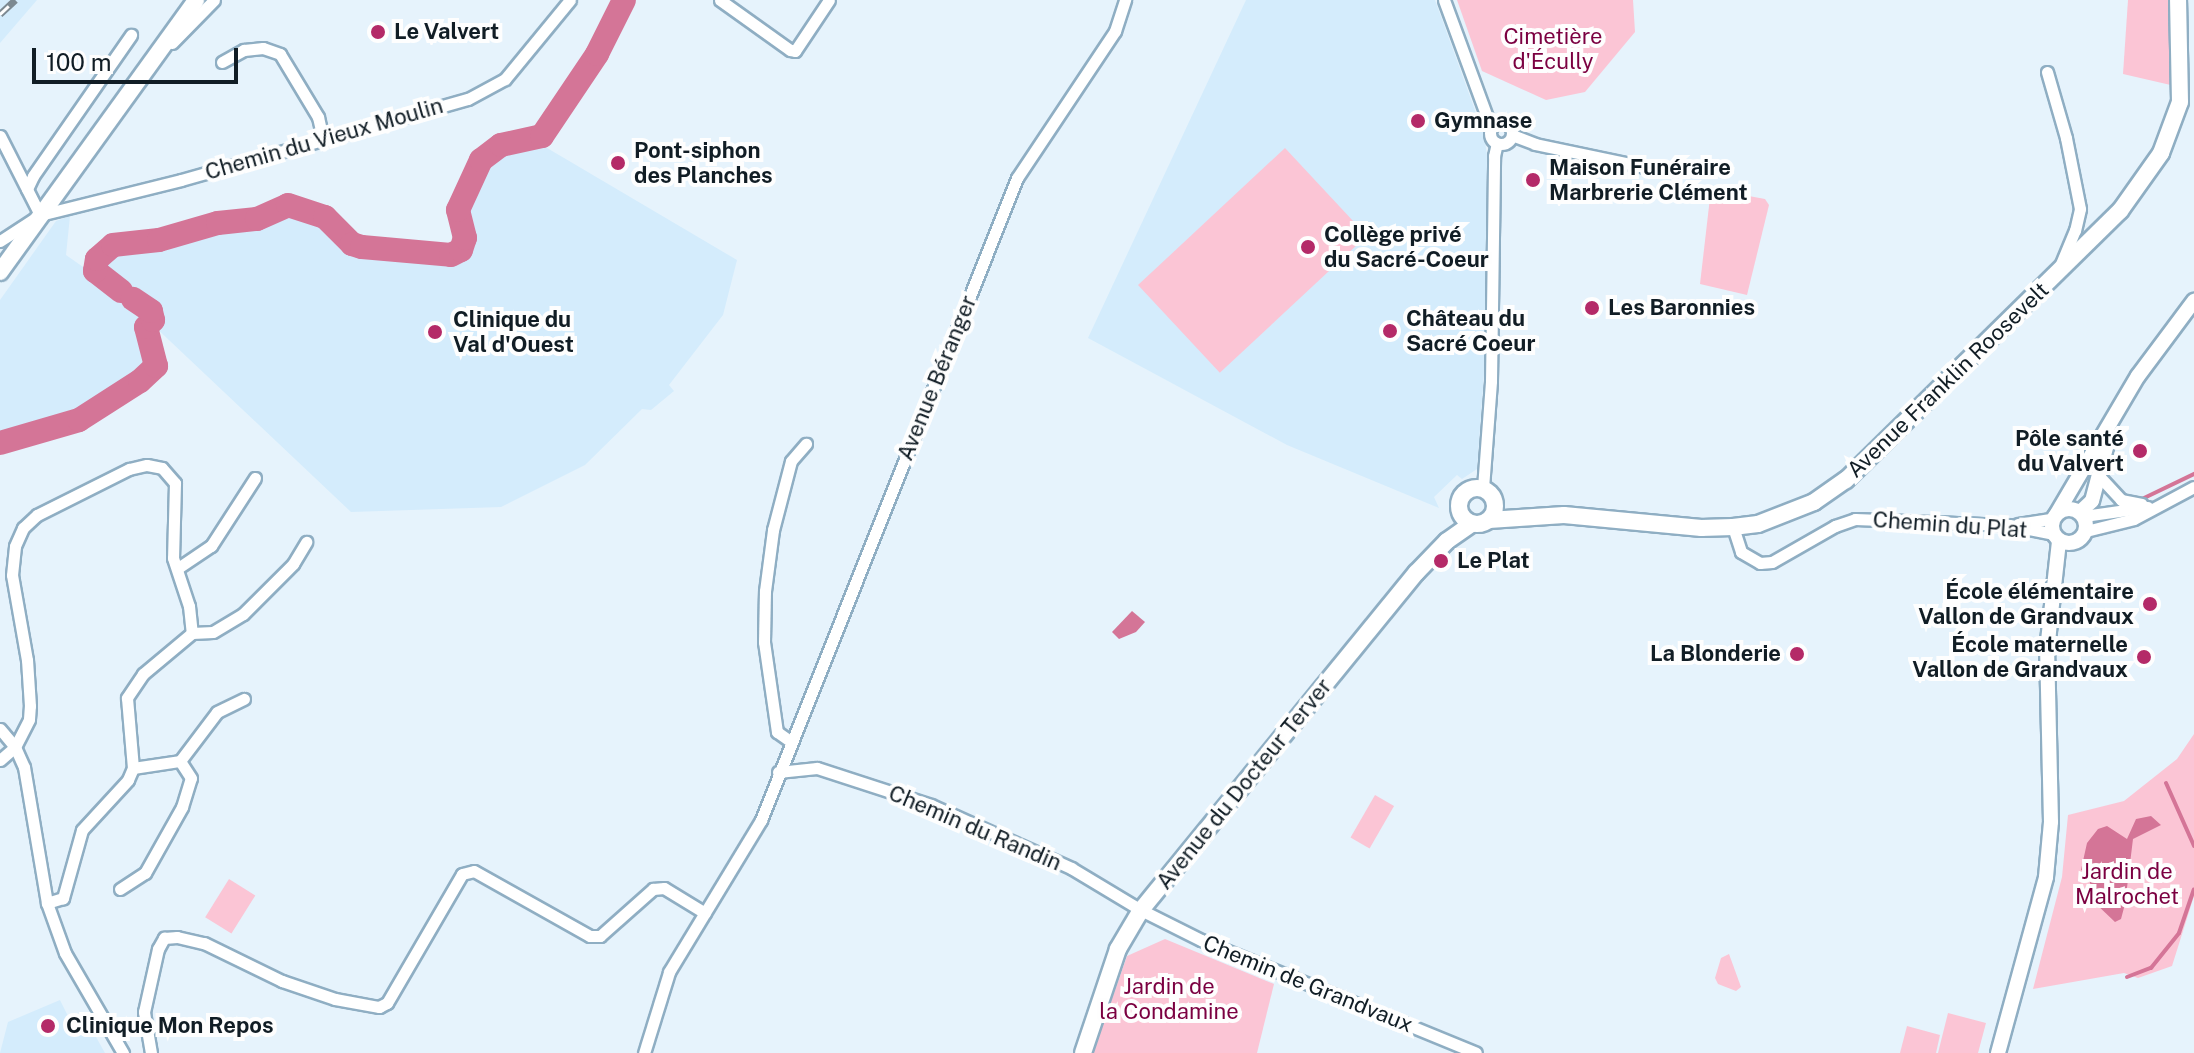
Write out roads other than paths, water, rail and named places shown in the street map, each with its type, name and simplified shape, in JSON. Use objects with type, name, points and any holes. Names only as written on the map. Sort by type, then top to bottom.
[{"type":"main road","points":[[1,264],[196,0]]},
{"type":"main road","name":"Avenue Franklin Roosevelt","points":[[1489,520],[1531,515],[1598,516],[1701,528],[1733,527],[1758,524],[1814,502],[1846,480],[2120,211],[2161,153],[2180,102],[2178,0]]},
{"type":"main road","points":[[1998,1053],[2046,877],[2051,822],[2047,650],[2061,540],[2055,517],[2138,376],[2194,301]]},
{"type":"main road","points":[[2061,540],[2080,540],[2083,520],[2092,501],[2113,421]]},
{"type":"main road","points":[[1464,492],[1488,494],[1495,510],[1489,520],[1471,524],[1459,510],[1464,492]]},
{"type":"main road","name":"Avenue Franklin Roosevelt","points":[[1488,494],[1531,515]]},
{"type":"main road","points":[[2055,517],[2065,509],[2083,520]]},
{"type":"main road","name":"Avenue du Docteur Terver","points":[[1447,541],[1459,510]]},
{"type":"main road","name":"Avenue du Docteur Terver","points":[[1083,1053],[1118,949],[1141,910],[1447,541],[1471,524]]},
{"type":"street","points":[[151,62],[214,0]]},
{"type":"street","name":"Chemin du Vieux Moulin","points":[[0,241],[40,215],[181,180],[468,99],[505,79],[570,0]]},
{"type":"street","points":[[720,0],[795,51],[829,0]]},
{"type":"street","name":"Avenue Béranger","points":[[778,772],[1017,178],[1115,31],[1125,0]]},
{"type":"street","points":[[1444,0],[1487,117],[1493,125]]},
{"type":"street","points":[[27,189],[131,35]]},
{"type":"street","points":[[222,62],[244,50],[263,48],[280,54],[318,117],[323,139]]},
{"type":"street","points":[[2047,72],[2066,138],[2080,209],[2057,273]]},
{"type":"street","points":[[1493,125],[1505,122],[1512,135],[1535,144],[1650,168]]},
{"type":"street","points":[[1488,494],[1494,156],[1497,143],[1490,133],[1493,125]]},
{"type":"street","points":[[1497,143],[1507,142],[1512,135]]},
{"type":"street","points":[[0,136],[40,215]]},
{"type":"street","points":[[790,741],[777,732],[764,642],[765,591],[773,530],[791,461],[806,444]]},
{"type":"street","points":[[0,760],[15,747],[29,719],[12,560],[19,537],[29,520],[129,469],[154,465],[168,472],[175,483],[173,558],[192,633]]},
{"type":"street","points":[[2099,476],[2109,491],[2126,502],[2166,501]]},
{"type":"street","points":[[178,568],[211,546],[255,478]]},
{"type":"street","points":[[2083,520],[2124,523],[2194,487]]},
{"type":"street","points":[[2009,525],[2055,517]]},
{"type":"street","name":"Chemin du Plat","points":[[1733,527],[1741,552],[1760,563],[1772,562],[1835,526],[1855,519],[2009,525],[2061,540]]},
{"type":"street","points":[[47,903],[63,898],[82,830],[128,780],[133,768],[127,698],[143,674],[192,633],[213,632],[243,614],[293,564],[306,542]]},
{"type":"street","points":[[133,768],[180,761],[217,712],[244,699]]},
{"type":"street","points":[[0,729],[15,747],[24,767],[47,903],[65,953],[123,1053]]},
{"type":"street","points":[[120,889],[145,873],[182,807],[191,778],[180,761]]},
{"type":"street","name":"Chemin du Randin","points":[[778,772],[817,768],[931,805],[1071,868],[1141,910]]},
{"type":"street","points":[[646,1053],[669,972],[761,820],[778,772]]},
{"type":"street","points":[[151,1053],[144,1012],[158,949],[164,938],[177,937],[204,943],[282,981],[335,999],[379,1007],[387,1003],[462,874],[474,871],[590,936],[600,936],[653,889],[664,888],[705,913]]},
{"type":"street","name":"Chemin de Grandvaux","points":[[1141,910],[1201,940],[1476,1053]]},
{"type":"waterway","points":[[121,291],[95,271],[97,259],[113,245],[159,240],[218,223],[257,219],[288,205],[325,217],[352,244],[362,247],[451,255],[461,250],[465,238],[458,210],[481,160],[501,145],[542,136],[597,54],[624,0]]},
{"type":"waterway","points":[[0,443],[79,420],[140,381],[156,366],[146,327],[153,320],[151,311],[133,299]]},
{"type":"waterway","points":[[2142,499],[2194,474]]},
{"type":"waterway","points":[[2166,783],[2194,846]]},
{"type":"waterway","points":[[2127,977],[2151,968],[2179,933],[2194,889]]},
{"type":"railway","points":[[0,14],[15,0]]},
{"type":"place","name":"Le Valvert","points":[[378,32]]},
{"type":"place","name":"Gymnase","points":[[1418,121]]},
{"type":"place","name":"Pont-siphon des Planches","points":[[618,163]]},
{"type":"place","name":"Maison Funéraire Marbrerie Clément","points":[[1533,180]]},
{"type":"place","name":"Collège privé du Sacré-Coeur","points":[[1308,247]]},
{"type":"place","name":"Les Baronnies","points":[[1592,308]]},
{"type":"place","name":"Château du Sacré Coeur","points":[[1390,331]]},
{"type":"place","name":"Clinique du Val d'Ouest","points":[[435,332]]},
{"type":"place","name":"Pôle santé du Valvert","points":[[2140,451]]},
{"type":"place","name":"Le Plat","points":[[1441,561]]},
{"type":"place","name":"École élémentaire Vallon de Grandvaux","points":[[2150,604]]},
{"type":"place","name":"La Blonderie","points":[[1797,654]]},
{"type":"place","name":"École maternelle Vallon de Grandvaux","points":[[2144,657]]},
{"type":"place","name":"Clinique Mon Repos","points":[[48,1026]]},
{"type":"park label","name":"Cimetière d'Écully","points":[[1553,48]]},
{"type":"park label","name":"Jardin de Malrochet","points":[[2127,884]]},
{"type":"park label","name":"Jardin de la Condamine","points":[[1169,998]]}]
